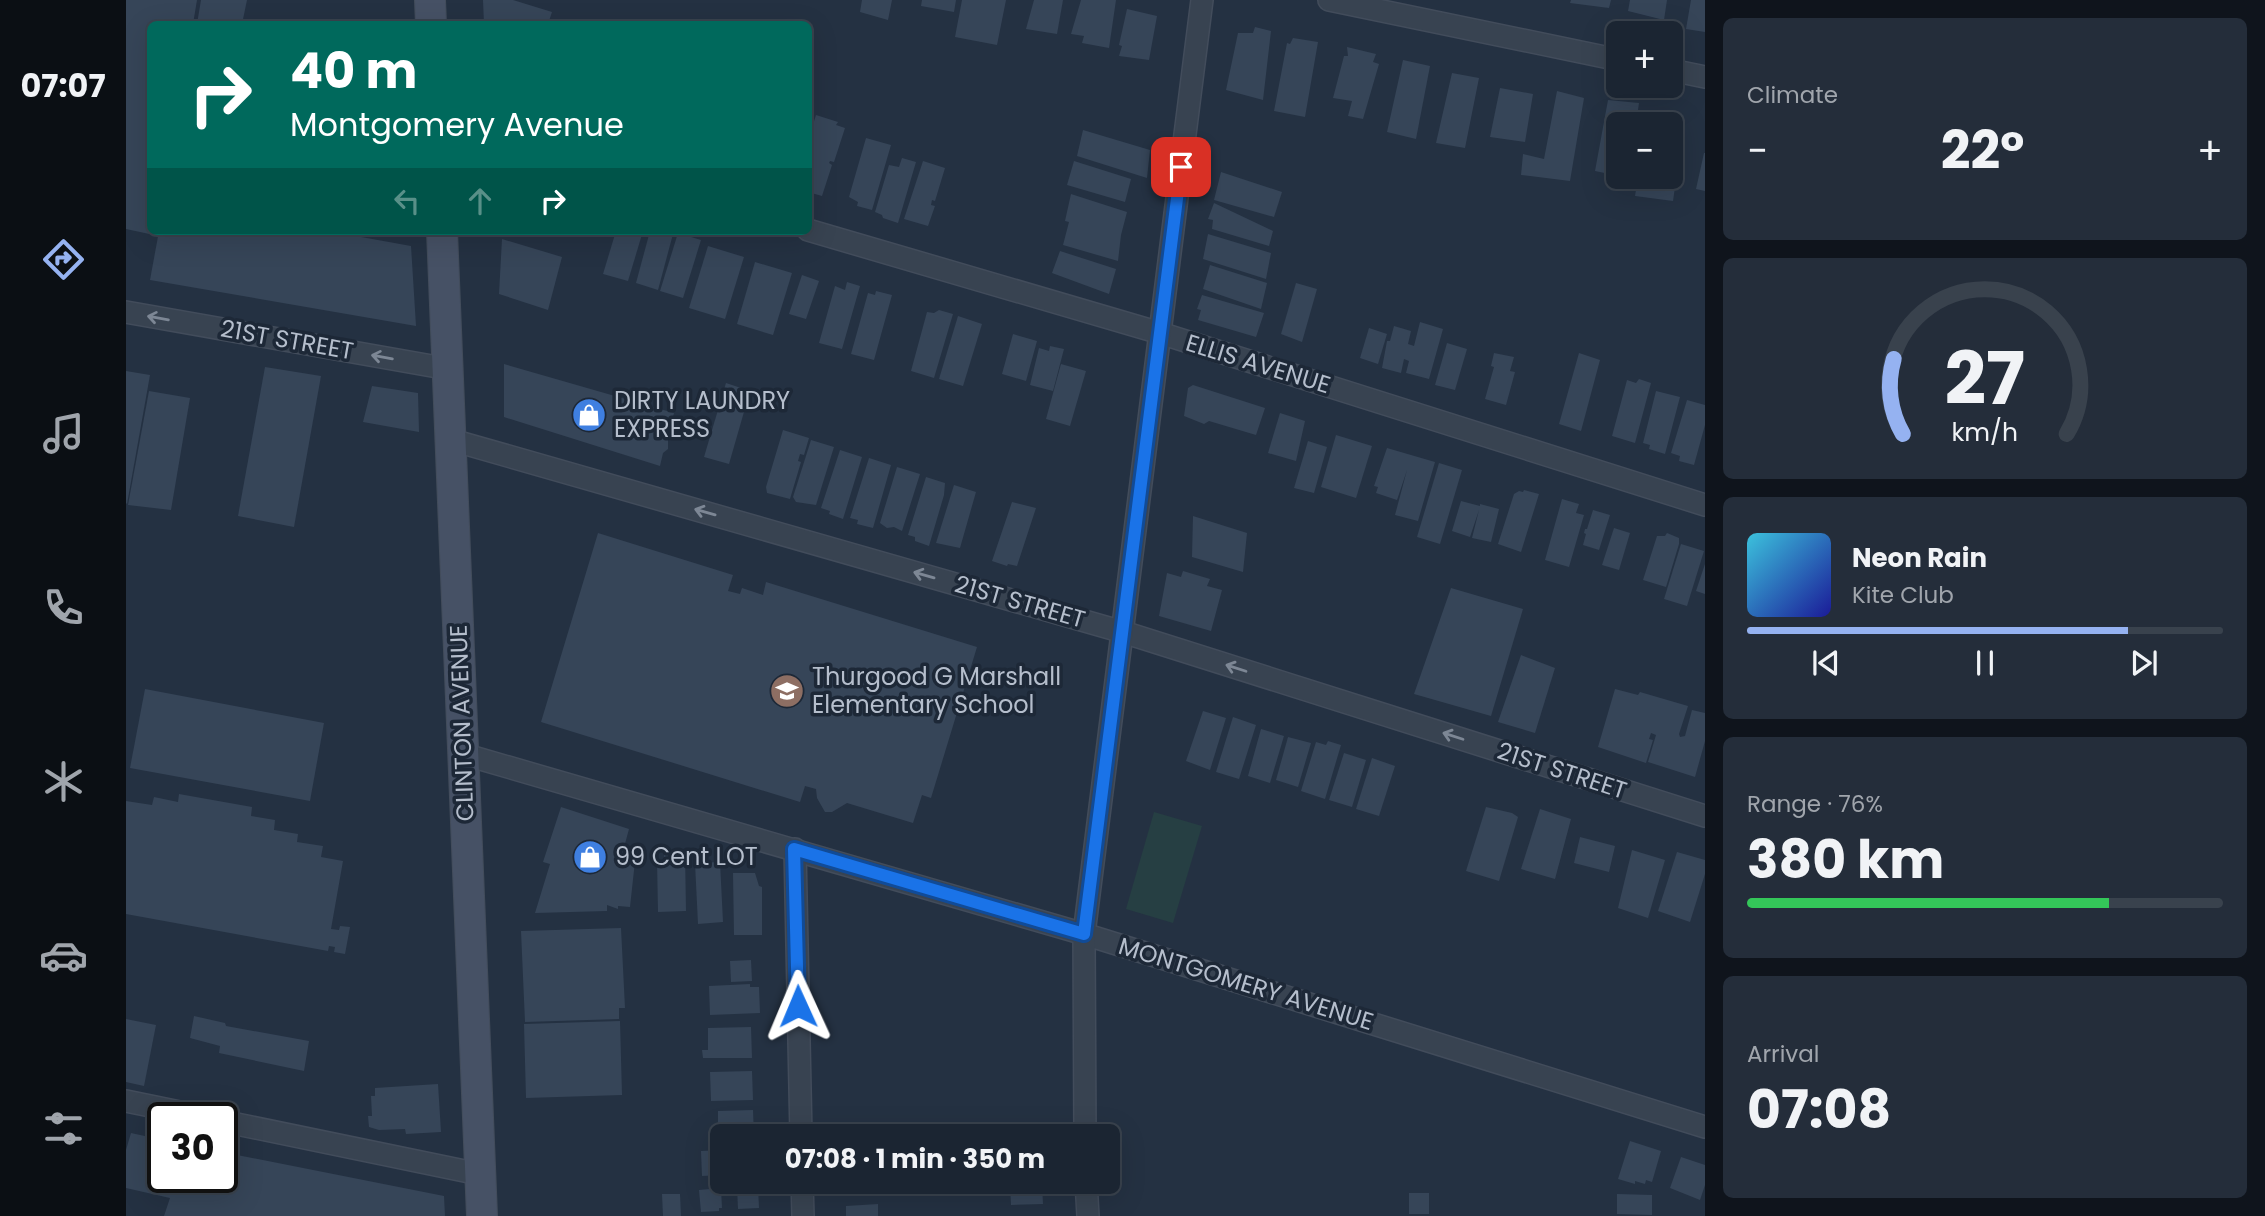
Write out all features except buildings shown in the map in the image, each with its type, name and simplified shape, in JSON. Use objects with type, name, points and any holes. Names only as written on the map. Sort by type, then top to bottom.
[{"type":"main road","points":[[430,0],[431,21]]},
{"type":"main road","name":"CLINTON AVENUE","points":[[442,235],[482,1216]]},
{"type":"street","points":[[1085,1124],[1084,934],[1202,0]]},
{"type":"street","points":[[1329,0],[1606,57]]},
{"type":"street","points":[[1683,72],[1705,77]]},
{"type":"street","name":"ELLIS AVENUE","points":[[812,231],[1160,333],[1705,505]]},
{"type":"street","name":"21ST STREET","points":[[126,312],[449,369]]},
{"type":"street","name":"21ST STREET","points":[[452,440],[1123,632],[1705,816]]},
{"type":"street","name":"MONTGOMERY AVENUE","points":[[463,754],[1084,934],[1705,1127]]},
{"type":"street","points":[[794,849],[801,1124]]},
{"type":"street","points":[[126,1101],[147,1105]]},
{"type":"street","points":[[238,1124],[479,1174]]},
{"type":"street","points":[[802,1194],[803,1216]]},
{"type":"street","points":[[1087,1194],[1088,1216]]},
{"type":"green space","points":[[1154,812],[1202,826],[1173,923],[1126,909]]},
{"type":"place","name":"DIRTY LAUNDRY EXPRESS","points":[[589,415]]},
{"type":"place","name":"Thurgood G Marshall Elementary School","points":[[787,691]]},
{"type":"place","name":"99 Cent LOT","points":[[590,857]]},
{"type":"route","points":[[798,1006],[794,849],[1084,934],[1181,167]]}]
